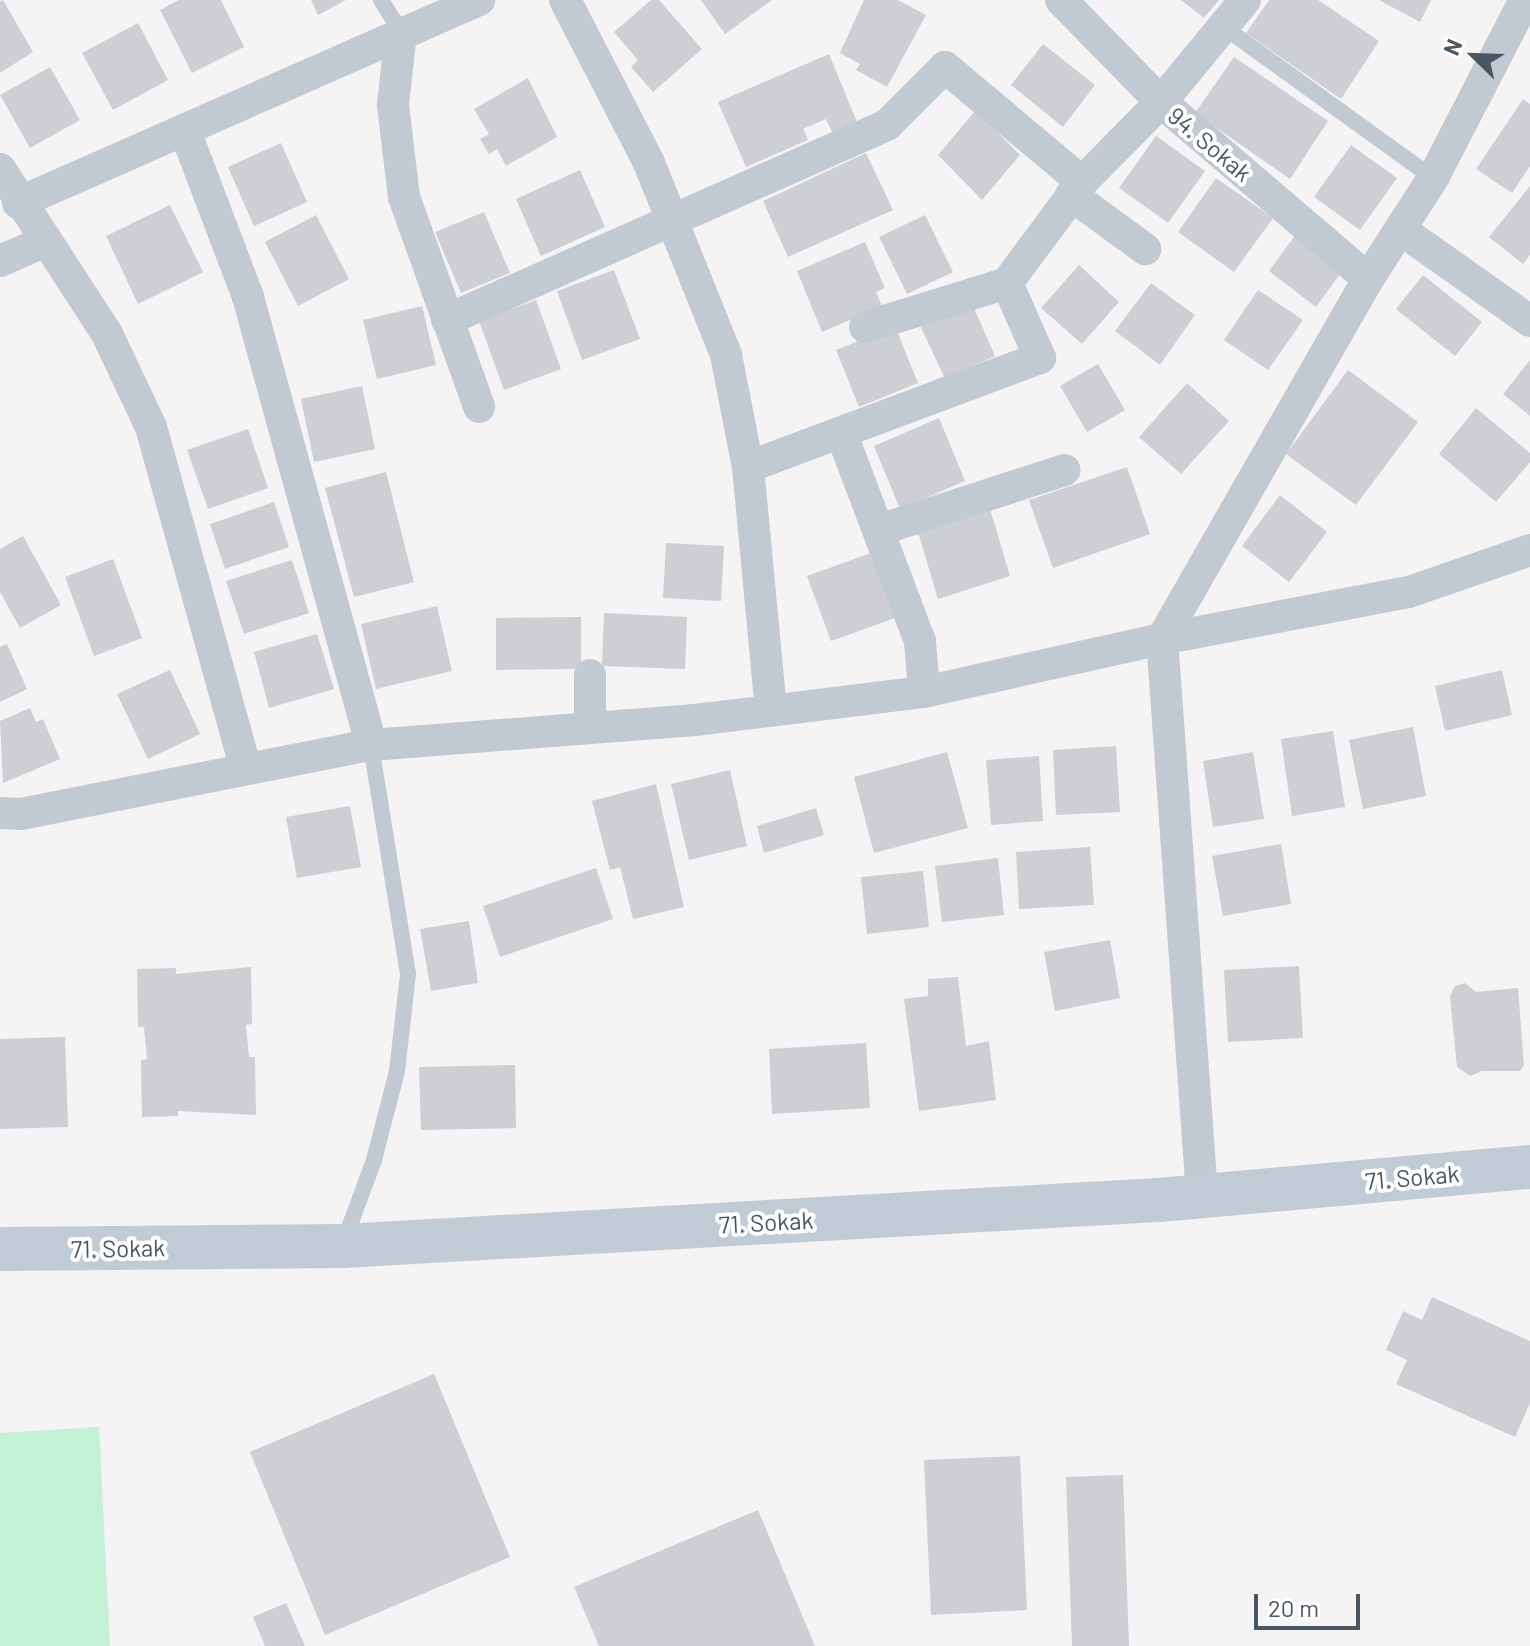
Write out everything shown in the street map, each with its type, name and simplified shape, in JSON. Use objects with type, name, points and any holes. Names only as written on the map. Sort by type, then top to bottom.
[{"type":"street","points":[[18,203],[479,0]]},
{"type":"street","points":[[565,0],[675,222],[726,355],[748,467],[771,709]]},
{"type":"street","name":"94. Sokak","points":[[1061,0],[1161,102],[1368,279]]},
{"type":"street","points":[[865,327],[1007,283],[1076,188],[1161,102],[1245,0]]},
{"type":"street","points":[[1202,1195],[1162,639],[1368,279],[1433,178],[1525,0]]},
{"type":"street","points":[[401,32],[393,105],[404,197],[479,407]]},
{"type":"street","points":[[447,320],[675,222],[887,125],[945,67],[1145,249]]},
{"type":"street","points":[[185,131],[248,297],[371,745]]},
{"type":"street","points":[[0,169],[43,242],[107,334],[151,427],[245,767]]},
{"type":"street","points":[[1400,229],[1530,321]]},
{"type":"street","points":[[0,261],[43,242]]},
{"type":"street","points":[[748,467],[842,435],[1040,358],[1007,283]]},
{"type":"street","points":[[842,435],[920,641],[924,692]]},
{"type":"street","points":[[879,530],[1065,470]]},
{"type":"street","points":[[0,813],[21,814],[245,767],[371,745],[590,728],[924,692],[1162,639],[1409,592],[1530,550]]},
{"type":"street","points":[[590,675],[590,728]]},
{"type":"street","name":"71. Sokak","points":[[0,1249],[343,1246],[1202,1195],[1530,1167]]},
{"type":"lane","points":[[381,0],[401,32]]},
{"type":"lane","points":[[1225,28],[1433,178]]},
{"type":"lane","points":[[343,1246],[374,1160],[397,1071],[408,974],[371,745]]},
{"type":"green space","points":[[99,1427],[110,1646],[0,1646],[0,1433]]},
{"type":"building","points":[[3,0],[33,52],[0,73],[0,2]]},
{"type":"building","points":[[179,0],[221,0],[244,47],[192,73],[160,10]]},
{"type":"building","points":[[311,0],[346,0],[318,15]]},
{"type":"building","points":[[651,0],[659,0],[702,49],[653,92],[631,67],[638,60],[614,32]]},
{"type":"building","points":[[701,0],[772,0],[725,34]]},
{"type":"building","points":[[864,0],[898,0],[926,15],[887,87],[856,70],[860,64],[840,53]]},
{"type":"building","points":[[1181,0],[1219,0],[1204,18]]},
{"type":"building","points":[[1269,0],[1318,0],[1379,41],[1341,99],[1246,33]]},
{"type":"building","points":[[1379,0],[1431,0],[1420,22]]},
{"type":"building","points":[[138,23],[168,80],[113,110],[82,53]]},
{"type":"building","points":[[1043,44],[1095,85],[1063,127],[1011,85]]},
{"type":"building","points":[[829,54],[857,122],[832,132],[826,119],[803,129],[808,140],[746,167],[718,102]]},
{"type":"building","points":[[1234,57],[1328,121],[1290,179],[1195,113]]},
{"type":"building","points":[[50,67],[80,120],[30,148],[0,95]]},
{"type":"building","points":[[528,78],[557,137],[506,166],[497,149],[489,154],[480,139],[489,134],[474,109]]},
{"type":"building","points":[[1523,99],[1530,104],[1530,166],[1512,193],[1476,169]]},
{"type":"building","points":[[976,110],[1020,155],[982,200],[938,155]]},
{"type":"building","points":[[1156,136],[1205,171],[1168,223],[1119,188]]},
{"type":"building","points":[[281,143],[307,202],[254,226],[228,167]]},
{"type":"building","points":[[1351,145],[1397,178],[1360,230],[1314,197]]},
{"type":"building","points":[[866,153],[893,210],[788,257],[763,201]]},
{"type":"building","points":[[580,170],[605,227],[541,256],[516,199]]},
{"type":"building","points":[[1216,178],[1273,218],[1234,272],[1178,232]]},
{"type":"building","points":[[1530,186],[1530,255],[1523,264],[1489,237]]},
{"type":"building","points":[[170,205],[203,272],[138,304],[106,236]]},
{"type":"building","points":[[484,212],[510,273],[461,293],[435,232]]},
{"type":"building","points":[[316,215],[349,279],[298,306],[265,242]]},
{"type":"building","points":[[925,215],[953,272],[907,294],[879,237]]},
{"type":"building","points":[[1296,234],[1343,270],[1316,307],[1269,271]]},
{"type":"building","points":[[865,242],[885,288],[876,292],[882,306],[822,332],[797,271]]},
{"type":"building","points":[[1079,265],[1119,302],[1082,344],[1041,308]]},
{"type":"building","points":[[614,270],[640,339],[582,360],[557,291]]},
{"type":"building","points":[[1423,275],[1482,322],[1455,356],[1396,309]]},
{"type":"building","points":[[1151,283],[1195,315],[1160,365],[1115,331]]},
{"type":"building","points":[[1258,290],[1303,320],[1268,370],[1224,340]]},
{"type":"building","points":[[970,299],[995,356],[945,379],[919,323]]},
{"type":"building","points":[[536,300],[561,369],[504,390],[479,321]]},
{"type":"building","points":[[422,306],[436,365],[377,379],[363,320]]},
{"type":"building","points":[[895,326],[918,383],[859,407],[836,350]]},
{"type":"building","points":[[1530,360],[1530,416],[1503,394]]},
{"type":"building","points":[[1098,364],[1125,410],[1087,432],[1060,386]]},
{"type":"building","points":[[1348,370],[1418,422],[1356,505],[1286,454]]},
{"type":"building","points":[[1187,383],[1229,421],[1181,474],[1139,437]]},
{"type":"building","points":[[362,386],[375,449],[314,462],[301,399]]},
{"type":"building","points":[[1476,408],[1530,453],[1530,462],[1496,502],[1439,454]]},
{"type":"building","points":[[939,418],[965,481],[900,509],[874,446]]},
{"type":"building","points":[[248,429],[268,488],[208,509],[187,450]]},
{"type":"building","points":[[1127,467],[1150,534],[1053,568],[1029,500]]},
{"type":"building","points":[[386,472],[414,582],[354,597],[325,488]]},
{"type":"building","points":[[1280,495],[1327,532],[1289,582],[1242,546]]},
{"type":"building","points":[[274,502],[289,547],[225,569],[210,524]]},
{"type":"building","points":[[990,509],[1010,576],[938,599],[918,532]]},
{"type":"building","points":[[23,536],[61,605],[20,628],[0,592],[0,549]]},
{"type":"building","points":[[666,543],[724,546],[721,601],[663,598]]},
{"type":"building","points":[[871,553],[895,618],[831,641],[807,576]]},
{"type":"building","points":[[113,559],[142,638],[94,656],[65,577]]},
{"type":"building","points":[[292,560],[309,613],[244,634],[226,581]]},
{"type":"building","points":[[437,606],[452,671],[376,689],[361,624]]},
{"type":"building","points":[[604,613],[687,617],[685,669],[602,666]]},
{"type":"building","points":[[581,617],[581,669],[496,670],[496,618]]},
{"type":"building","points":[[317,634],[334,689],[269,708],[254,652]]},
{"type":"building","points":[[7,644],[27,689],[0,702],[0,647]]},
{"type":"building","points":[[170,670],[200,734],[148,759],[117,694]]},
{"type":"building","points":[[1502,670],[1512,715],[1445,731],[1435,686]]},
{"type":"building","points":[[30,708],[36,722],[43,719],[60,759],[3,783],[0,721]]},
{"type":"building","points":[[1413,727],[1426,796],[1363,809],[1349,740]]},
{"type":"building","points":[[1333,731],[1345,807],[1292,816],[1281,739]]},
{"type":"building","points":[[1116,746],[1120,812],[1056,815],[1053,750]]},
{"type":"building","points":[[947,752],[968,828],[874,853],[854,777]]},
{"type":"building","points":[[1253,752],[1264,819],[1213,827],[1203,761]]},
{"type":"building","points":[[1039,756],[1043,821],[991,825],[986,760]]},
{"type":"building","points":[[730,770],[747,846],[689,860],[671,784]]},
{"type":"building","points":[[656,784],[684,907],[633,919],[620,867],[610,870],[592,801]]},
{"type":"building","points":[[350,806],[361,867],[297,878],[286,817]]},
{"type":"building","points":[[816,808],[824,835],[764,853],[757,826]]},
{"type":"building","points":[[1281,844],[1291,904],[1223,916],[1212,856]]},
{"type":"building","points":[[1090,847],[1094,905],[1019,909],[1016,852]]},
{"type":"building","points":[[998,858],[1004,915],[942,922],[935,866]]},
{"type":"building","points":[[596,868],[613,919],[500,957],[483,906]]},
{"type":"building","points":[[923,871],[929,927],[867,934],[861,877]]},
{"type":"building","points":[[469,921],[478,983],[431,991],[420,929]]},
{"type":"building","points":[[1110,940],[1120,998],[1055,1011],[1044,952]]},
{"type":"building","points":[[1299,966],[1303,1038],[1228,1042],[1224,970]]},
{"type":"building","points":[[251,967],[252,1024],[246,1025],[249,1057],[255,1057],[256,1115],[178,1111],[178,1116],[142,1117],[141,1060],[147,1059],[144,1027],[138,1027],[137,969],[176,968],[176,974]]},
{"type":"building","points":[[958,977],[966,1046],[989,1041],[996,1100],[919,1111],[904,999],[928,996],[928,979]]},
{"type":"building","points":[[1465,983],[1476,992],[1518,988],[1524,1065],[1520,1071],[1482,1071],[1470,1076],[1457,1067],[1450,996],[1455,986]]},
{"type":"building","points":[[65,1037],[68,1127],[0,1129],[0,1039]]},
{"type":"building","points":[[866,1043],[870,1108],[772,1114],[769,1049]]},
{"type":"building","points":[[515,1065],[516,1128],[421,1130],[419,1067]]},
{"type":"building","points":[[1432,1297],[1530,1341],[1530,1403],[1515,1437],[1396,1384],[1407,1360],[1386,1350],[1403,1311],[1422,1320]]},
{"type":"building","points":[[434,1374],[510,1557],[325,1635],[250,1452]]},
{"type":"building","points":[[1020,1456],[1027,1610],[931,1615],[924,1460]]},
{"type":"building","points":[[1123,1475],[1129,1646],[1072,1646],[1066,1477]]},
{"type":"building","points":[[758,1510],[815,1646],[599,1646],[574,1587]]},
{"type":"building","points":[[286,1603],[305,1646],[265,1646],[253,1617]]}]
